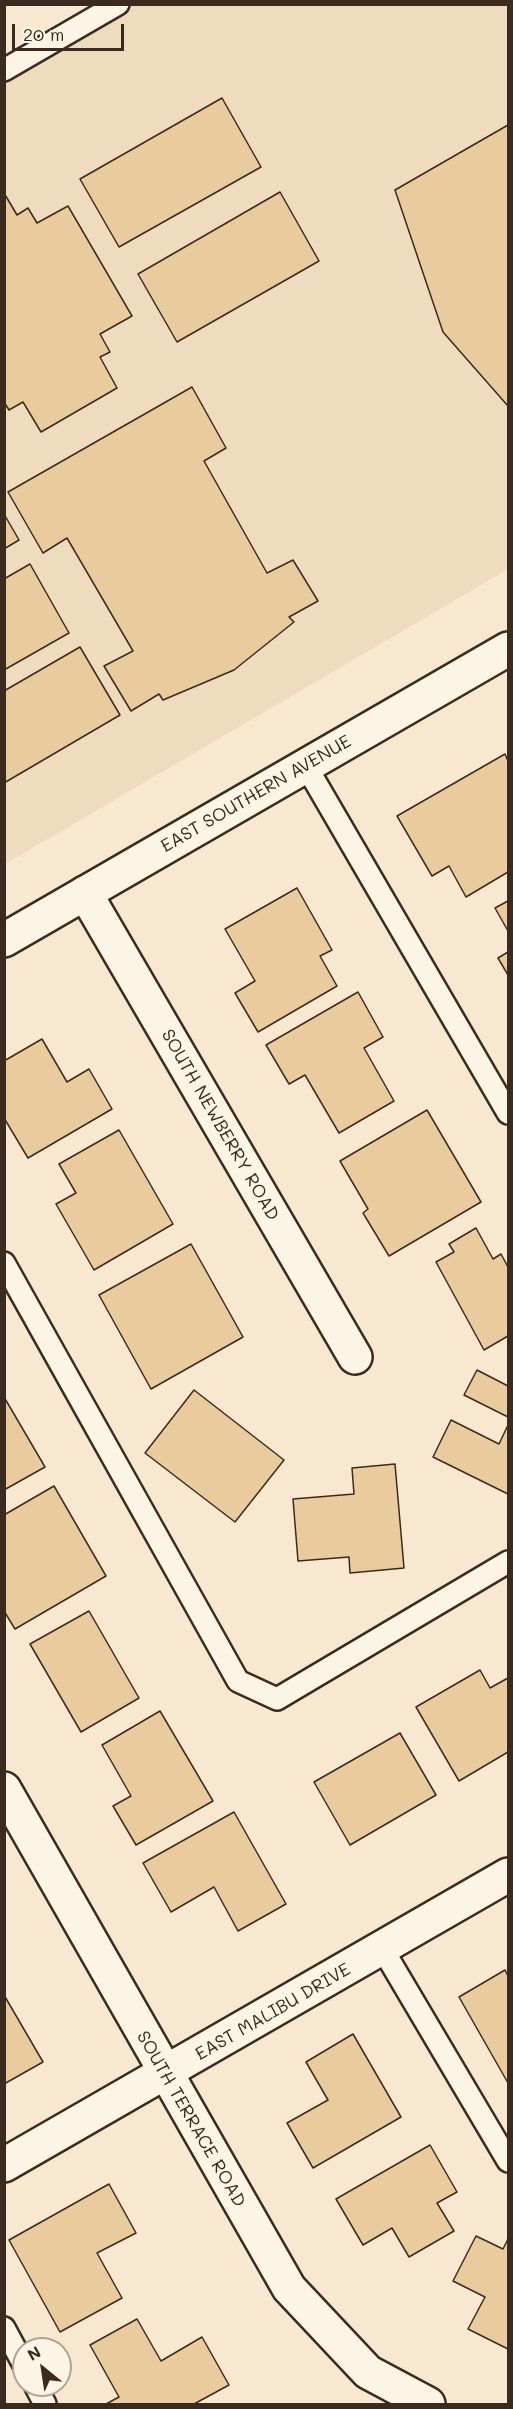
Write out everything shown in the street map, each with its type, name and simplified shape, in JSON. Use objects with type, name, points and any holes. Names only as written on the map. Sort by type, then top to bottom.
[{"type":"street","name":"EAST SOUTHERN AVENUE","points":[[4,939],[508,650]]},
{"type":"street","name":"SOUTH NEWBERRY ROAD","points":[[85,893],[355,1358]]},
{"type":"street","name":"SOUTH TERRACE ROAD","points":[[4,1789],[289,2288],[368,2372],[428,2404]]},
{"type":"street","name":"EAST MALIBU DRIVE","points":[[4,2166],[508,1875]]},
{"type":"lane","points":[[4,70],[118,4]]},
{"type":"lane","points":[[306,766],[508,1113]]},
{"type":"lane","points":[[4,1263],[238,1681],[277,1698],[508,1562]]},
{"type":"lane","points":[[382,1948],[508,2161]]},
{"type":"lane","points":[[4,2328],[12,2343]]},
{"type":"shaded area","points":[[118,5],[508,5],[508,569],[5,864],[4,70]]},
{"type":"building","points":[[222,98],[261,167],[119,247],[80,179]]},
{"type":"building","points":[[508,125],[508,406],[443,332],[395,190]]},
{"type":"building","points":[[280,192],[319,261],[177,342],[138,274]]},
{"type":"building","points":[[4,193],[17,215],[28,208],[37,223],[68,206],[132,316],[100,334],[110,352],[100,357],[117,388],[41,432],[23,402],[9,410],[4,402]]},
{"type":"building","points":[[192,387],[226,448],[204,461],[267,573],[293,560],[318,601],[289,617],[294,622],[234,670],[163,700],[159,694],[131,711],[104,666],[133,651],[67,538],[43,553],[8,492]]},
{"type":"building","points":[[4,514],[19,540],[4,549]]},
{"type":"building","points":[[30,564],[69,633],[4,670],[4,579]]},
{"type":"building","points":[[80,647],[120,715],[4,783],[4,691]]},
{"type":"building","points":[[505,754],[508,761],[508,872],[466,897],[449,866],[432,876],[397,816]]},
{"type":"building","points":[[297,888],[332,950],[320,956],[337,986],[258,1032],[235,993],[255,981],[225,929]]},
{"type":"building","points":[[508,901],[508,931],[495,908]]},
{"type":"building","points":[[508,952],[508,975],[498,958]]},
{"type":"building","points":[[358,992],[383,1037],[364,1048],[394,1101],[339,1133],[305,1075],[289,1084],[266,1045]]},
{"type":"building","points":[[42,1039],[67,1082],[89,1069],[112,1109],[28,1158],[4,1118],[4,1061]]},
{"type":"building","points":[[427,1110],[481,1202],[389,1256],[363,1213],[368,1209],[340,1161]]},
{"type":"building","points":[[119,1130],[173,1224],[94,1270],[56,1204],[76,1193],[59,1164]]},
{"type":"building","points":[[476,1228],[493,1259],[501,1254],[508,1267],[508,1336],[484,1350],[436,1262],[454,1252],[449,1244]]},
{"type":"building","points":[[191,1244],[243,1337],[151,1389],[99,1295]]},
{"type":"building","points":[[477,1370],[508,1386],[508,1417],[464,1395]]},
{"type":"building","points":[[194,1390],[284,1460],[235,1522],[145,1453]]},
{"type":"building","points":[[4,1397],[45,1467],[4,1490]]},
{"type":"building","points":[[451,1420],[499,1444],[508,1425],[508,1494],[433,1457]]},
{"type":"building","points":[[395,1464],[404,1568],[350,1573],[349,1557],[298,1561],[293,1499],[354,1494],[352,1468]]},
{"type":"building","points":[[54,1486],[106,1576],[15,1629],[4,1611],[4,1515]]},
{"type":"building","points":[[89,1611],[139,1698],[81,1732],[30,1644]]},
{"type":"building","points":[[480,1670],[490,1688],[508,1678],[508,1752],[459,1781],[416,1707]]},
{"type":"building","points":[[160,1711],[213,1801],[136,1845],[113,1806],[131,1796],[102,1745]]},
{"type":"building","points":[[400,1733],[436,1795],[350,1845],[314,1782]]},
{"type":"building","points":[[234,1812],[286,1904],[238,1931],[214,1887],[171,1912],[143,1863]]},
{"type":"building","points":[[505,1970],[508,1976],[508,2083],[459,1997]]},
{"type":"building","points":[[4,1995],[43,2062],[4,2084]]},
{"type":"building","points":[[353,2034],[401,2117],[313,2168],[287,2123],[328,2100],[306,2062]]},
{"type":"building","points":[[430,2145],[457,2192],[437,2203],[454,2231],[409,2257],[392,2228],[363,2245],[336,2199]]},
{"type":"building","points":[[109,2184],[136,2233],[97,2253],[122,2298],[60,2332],[9,2240]]},
{"type":"building","points":[[476,2236],[503,2249],[508,2239],[508,2349],[468,2329],[485,2297],[453,2281]]},
{"type":"building","points":[[137,2319],[161,2361],[202,2337],[229,2385],[194,2404],[106,2404],[119,2397],[90,2345]]}]
